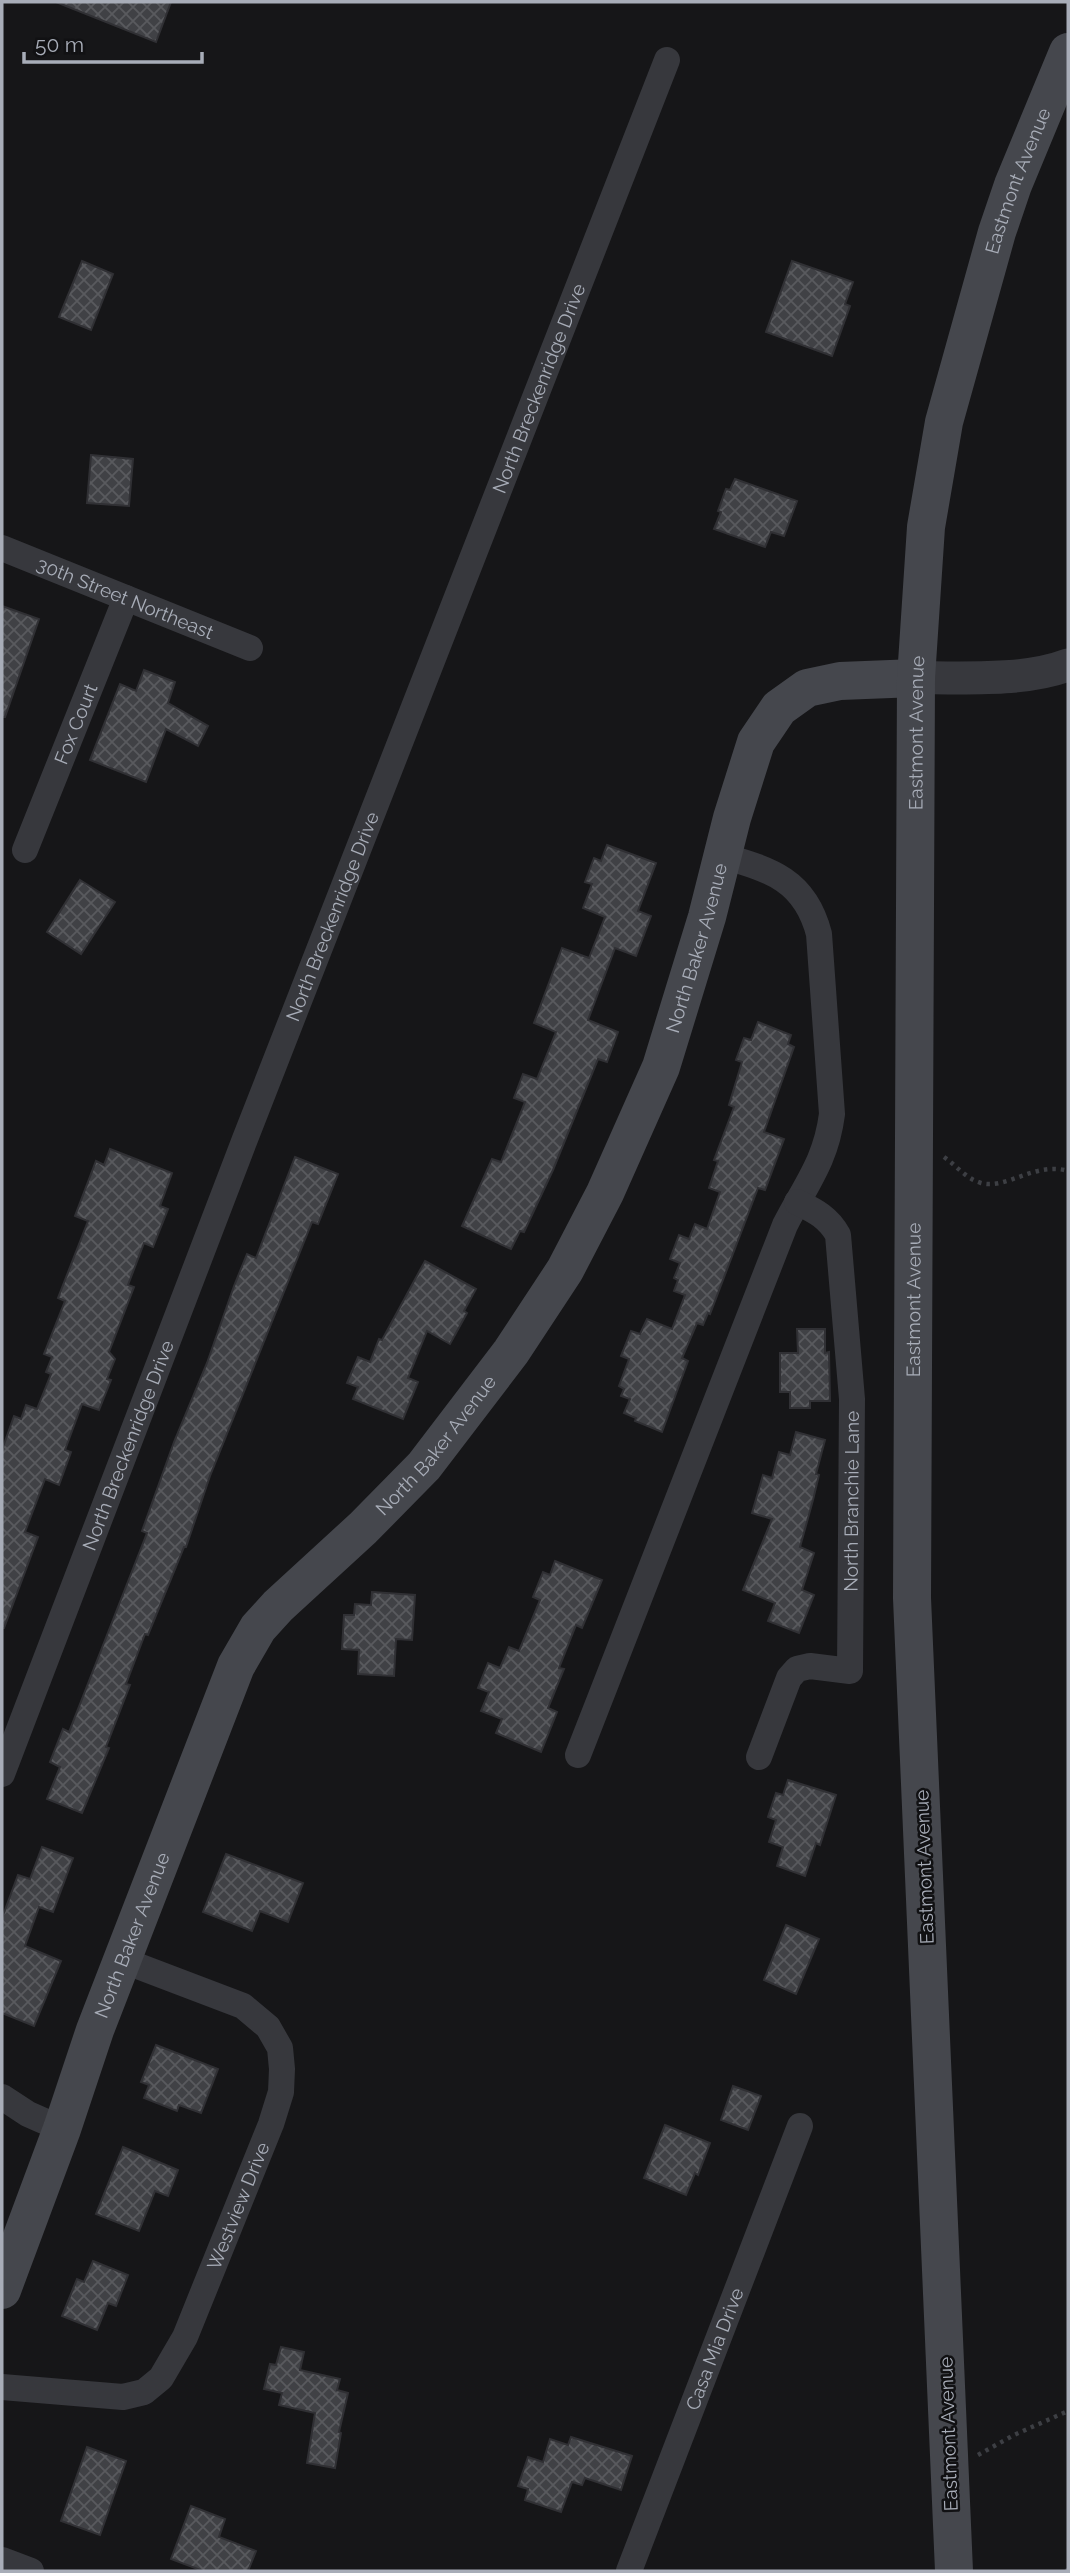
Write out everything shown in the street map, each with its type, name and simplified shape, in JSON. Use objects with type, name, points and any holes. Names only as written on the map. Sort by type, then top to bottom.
[{"type":"main road","name":"Eastmont Avenue","points":[[954,2571],[912,1598],[916,678],[926,527],[944,422],[997,232],[1068,52]]},
{"type":"main road","name":"North Baker Avenue","points":[[2,2290],[62,2129],[95,2030],[236,1666],[258,1628],[278,1606],[363,1528],[424,1466],[511,1352],[565,1270],[605,1193],[661,1067],[707,917],[732,818],[757,742],[779,708],[807,688],[840,681],[916,678]]},
{"type":"street","name":"North Breckenridge Drive","points":[[2,1774],[240,1152],[667,60]]},
{"type":"street","name":"30th Street Northeast","points":[[2,548],[250,648]]},
{"type":"street","name":"Fox Court","points":[[25,850],[126,598]]},
{"type":"street","points":[[916,678],[1026,675],[1051,672],[1068,665]]},
{"type":"street","points":[[579,1755],[780,1238],[821,1161],[829,1140],[832,1114],[819,934],[814,916],[802,897],[786,880],[770,870],[723,856]]},
{"type":"street","name":"North Branchie Lane","points":[[759,1757],[789,1678],[797,1669],[810,1667],[850,1671],[852,1410],[838,1235],[831,1222],[797,1202]]},
{"type":"street","name":"Westview Drive","points":[[2,2387],[123,2397],[144,2392],[161,2378],[185,2337],[271,2124],[281,2092],[280,2048],[268,2026],[243,2006],[122,1960]]},
{"type":"street","points":[[2,2097],[28,2114],[62,2129]]},
{"type":"street","name":"Casa Mia Drive","points":[[629,2571],[800,2126]]},
{"type":"street","points":[[2,2560],[31,2571]]},
{"type":"path","points":[[916,1153],[945,1157],[965,1175],[990,1184],[1045,1168],[1068,1171]]},
{"type":"path","points":[[949,2471],[1014,2435],[1068,2411]]},
{"type":"building","points":[[56,2],[171,2],[156,42]]},
{"type":"building","points":[[82,261],[113,274],[91,330],[59,317]]},
{"type":"building","points":[[792,261],[853,282],[845,304],[850,306],[832,356],[766,332]]},
{"type":"building","points":[[91,455],[133,459],[129,506],[87,503]]},
{"type":"building","points":[[735,479],[797,501],[784,536],[771,532],[765,547],[714,529],[726,489],[730,490]]},
{"type":"building","points":[[2,606],[39,619],[5,717],[2,717]]},
{"type":"building","points":[[144,670],[175,682],[168,703],[208,726],[198,746],[166,729],[146,782],[90,760],[120,684],[136,691]]},
{"type":"building","points":[[607,845],[656,863],[638,911],[651,916],[636,956],[615,948],[588,1020],[618,1032],[607,1062],[598,1059],[553,1170],[524,1232],[520,1231],[511,1249],[462,1226],[492,1159],[501,1162],[525,1102],[514,1098],[523,1074],[537,1079],[556,1032],[534,1023],[562,948],[589,958],[605,917],[583,908],[592,884],[585,882],[594,858],[601,861]]},
{"type":"building","points":[[80,880],[115,902],[81,954],[47,932]]},
{"type":"building","points":[[758,1022],[791,1035],[788,1044],[794,1047],[764,1132],[784,1139],[765,1190],[758,1188],[710,1314],[708,1313],[703,1325],[697,1323],[682,1358],[688,1361],[662,1432],[635,1421],[636,1418],[624,1413],[630,1399],[621,1396],[624,1389],[619,1386],[629,1359],[621,1356],[631,1331],[640,1334],[647,1319],[672,1329],[685,1295],[674,1291],[678,1280],[674,1278],[680,1263],[670,1259],[679,1235],[689,1239],[695,1224],[707,1229],[720,1192],[709,1188],[718,1161],[714,1160],[734,1107],[729,1105],[742,1062],[736,1060],[744,1038],[751,1040]]},
{"type":"building","points":[[110,1149],[172,1173],[160,1206],[168,1209],[153,1247],[144,1243],[128,1285],[134,1287],[109,1352],[115,1359],[107,1379],[111,1380],[99,1410],[82,1404],[65,1450],[71,1452],[59,1485],[45,1479],[25,1532],[38,1537],[2,1628],[2,1450],[14,1416],[21,1419],[26,1405],[37,1409],[51,1374],[46,1372],[52,1357],[44,1354],[65,1301],[58,1298],[88,1221],[75,1216],[96,1161],[104,1165]]},
{"type":"building","points":[[295,1157],[338,1174],[318,1224],[312,1222],[210,1476],[186,1547],[148,1635],[145,1634],[126,1684],[130,1685],[106,1747],[109,1748],[82,1813],[47,1799],[60,1767],[50,1762],[63,1729],[69,1732],[147,1533],[142,1531],[234,1286],[247,1254],[256,1258]]},
{"type":"building","points":[[425,1261],[476,1289],[464,1311],[467,1313],[450,1344],[427,1331],[408,1378],[418,1382],[403,1419],[353,1399],[358,1387],[347,1383],[358,1357],[370,1362],[379,1339],[382,1340]]},
{"type":"building","points":[[797,1329],[825,1329],[825,1353],[829,1352],[830,1401],[810,1401],[810,1408],[790,1408],[790,1392],[780,1392],[780,1353],[798,1353]]},
{"type":"building","points":[[796,1432],[825,1440],[816,1474],[819,1475],[800,1547],[814,1553],[802,1590],[814,1595],[799,1633],[768,1621],[775,1603],[743,1590],[772,1519],[752,1513],[763,1475],[772,1478],[779,1452],[790,1455]]},
{"type":"building","points":[[555,1561],[602,1580],[582,1628],[576,1625],[559,1668],[564,1669],[548,1708],[557,1712],[541,1752],[496,1733],[502,1719],[481,1711],[489,1692],[478,1688],[488,1663],[500,1668],[509,1647],[519,1651],[540,1600],[533,1597],[543,1572],[550,1575]]},
{"type":"building","points":[[372,1592],[415,1595],[412,1640],[396,1639],[394,1676],[358,1674],[359,1650],[342,1649],[344,1615],[354,1615],[355,1604],[371,1605]]},
{"type":"building","points":[[788,1780],[836,1795],[820,1845],[816,1843],[805,1876],[777,1866],[783,1847],[769,1842],[776,1820],[768,1817],[776,1793],[783,1795]]},
{"type":"building","points":[[42,1847],[73,1858],[53,1912],[39,1907],[25,1946],[61,1961],[34,2026],[2,2013],[2,1918],[18,1875],[30,1879]]},
{"type":"building","points":[[226,1854],[303,1883],[288,1922],[260,1911],[252,1931],[203,1912]]},
{"type":"building","points":[[786,1925],[819,1939],[796,1994],[764,1980]]},
{"type":"building","points":[[156,2045],[218,2069],[201,2113],[179,2105],[177,2111],[144,2098],[149,2085],[141,2082]]},
{"type":"building","points":[[733,2086],[761,2096],[748,2130],[721,2120]]},
{"type":"building","points":[[665,2125],[710,2143],[698,2175],[695,2173],[686,2195],[644,2178]]},
{"type":"building","points":[[123,2147],[178,2170],[168,2196],[155,2191],[139,2231],[96,2214]]},
{"type":"building","points":[[93,2261],[128,2275],[116,2306],[108,2303],[97,2330],[62,2316],[77,2279],[84,2282]]},
{"type":"building","points":[[281,2347],[304,2352],[300,2370],[340,2379],[337,2390],[348,2393],[339,2432],[335,2468],[307,2463],[315,2413],[279,2405],[282,2393],[264,2389],[270,2364],[276,2365]]},
{"type":"building","points":[[571,2437],[632,2456],[621,2490],[585,2478],[582,2485],[572,2482],[561,2512],[525,2500],[528,2489],[518,2486],[528,2457],[543,2462],[550,2439],[568,2445]]},
{"type":"building","points":[[87,2447],[126,2461],[100,2535],[61,2521]]},
{"type":"building","points":[[191,2506],[225,2519],[219,2537],[256,2551],[248,2571],[203,2571],[171,2559]]}]
